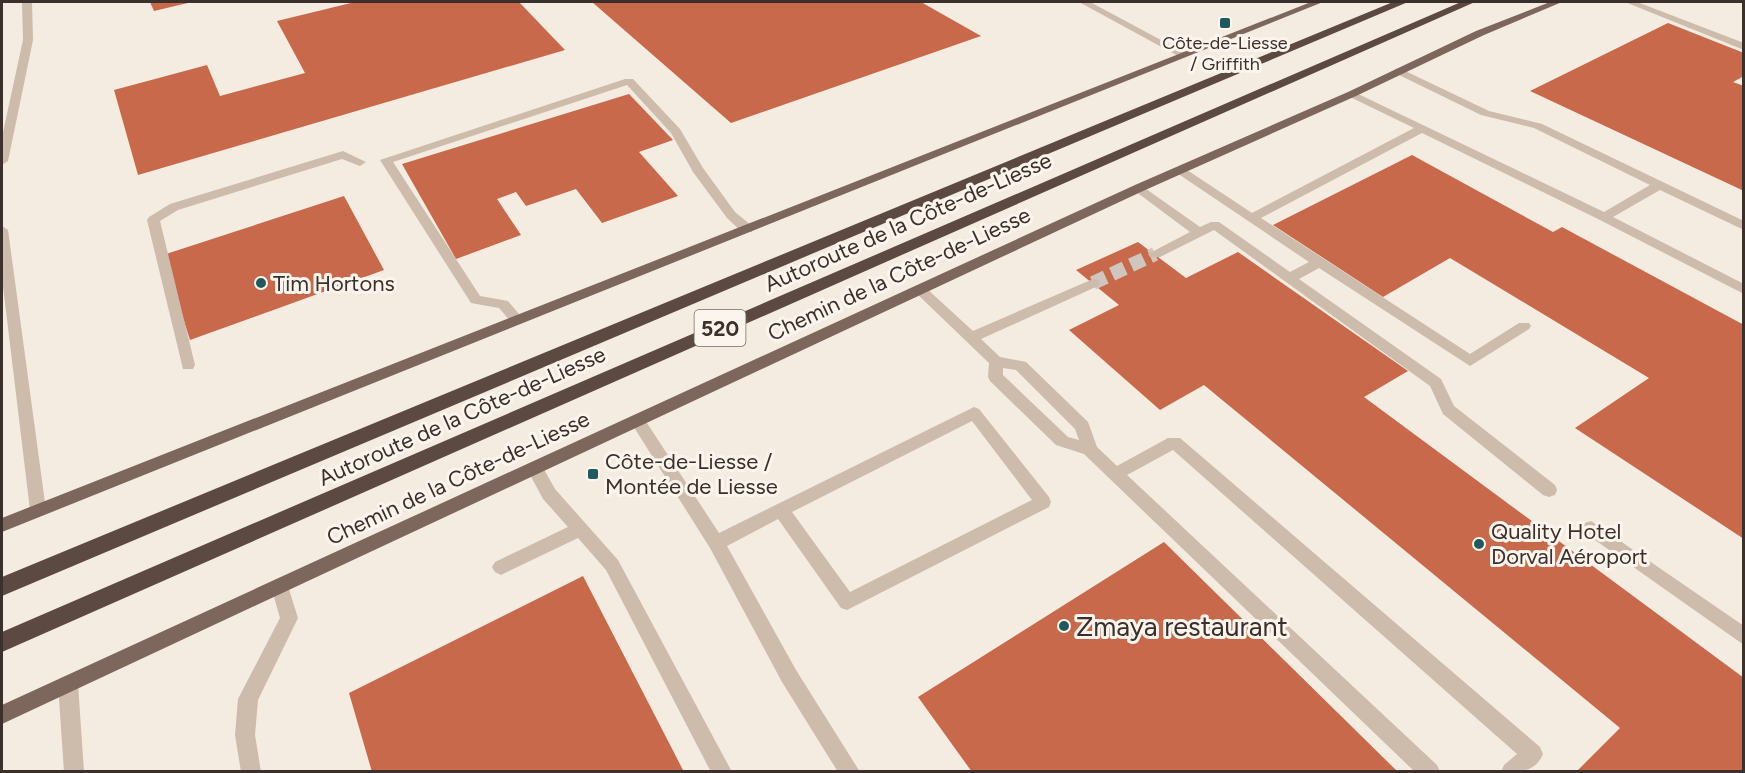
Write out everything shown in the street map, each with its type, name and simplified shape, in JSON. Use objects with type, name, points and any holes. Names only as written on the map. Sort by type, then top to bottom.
[{"type":"highway","name":"Autoroute de la Côte-de-Liesse","points":[[2,587],[1402,2]]},
{"type":"highway","name":"Autoroute de la Côte-de-Liesse","points":[[2,642],[1469,2]]},
{"type":"main road","points":[[2,525],[1318,2]]},
{"type":"main road","name":"Chemin de la Côte-de-Liesse","points":[[2,715],[1139,188],[1557,2]]},
{"type":"street","points":[[2,161],[28,40],[27,2]]},
{"type":"street","points":[[1084,2],[1184,55]]},
{"type":"street","points":[[1630,2],[1743,47]]},
{"type":"street","points":[[1399,71],[1485,113],[1539,126],[1743,226]]},
{"type":"street","points":[[517,320],[503,304],[476,300],[386,160],[629,81],[676,131],[697,169],[731,215],[747,229]]},
{"type":"street","points":[[1352,94],[1604,217],[1743,290]]},
{"type":"street","points":[[1252,218],[1421,129]]},
{"type":"street","points":[[188,365],[153,220],[174,207],[343,155],[360,162]]},
{"type":"street","points":[[1180,171],[1470,361],[1524,326]]},
{"type":"street","points":[[1604,217],[1659,185]]},
{"type":"street","points":[[1139,188],[1199,233]]},
{"type":"street","points":[[1155,254],[1215,225],[1436,383],[1448,410],[1549,490]]},
{"type":"street","points":[[2,230],[38,510]]},
{"type":"street","points":[[1289,279],[1319,262]]},
{"type":"street","points":[[971,338],[1093,283]]},
{"type":"street","points":[[921,291],[996,362],[1021,366],[1082,426],[1090,450]]},
{"type":"street","points":[[996,362],[995,377],[1031,413],[1062,441],[1090,450],[1430,771]]},
{"type":"street","points":[[716,543],[781,510],[974,413],[1043,502],[847,602],[781,510]]},
{"type":"street","points":[[638,421],[716,543],[789,676],[850,771]]},
{"type":"street","points":[[1116,474],[1174,442],[1533,754],[1511,771]]},
{"type":"street","points":[[535,469],[549,494],[612,565],[722,771]]},
{"type":"street","points":[[501,567],[580,528]]},
{"type":"street","points":[[1591,528],[1743,638]]},
{"type":"street","points":[[251,771],[245,716],[249,699],[289,618],[280,586]]},
{"type":"street","points":[[68,684],[75,771]]},
{"type":"building","points":[[150,2],[192,2],[154,11]]},
{"type":"building","points":[[355,2],[519,2],[565,50],[138,175],[114,90],[207,65],[220,96],[305,73],[277,21]]},
{"type":"building","points":[[592,2],[921,2],[981,36],[731,123]]},
{"type":"building","points":[[1668,23],[1744,53],[1744,76],[1733,82],[1744,86],[1744,191],[1530,91]]},
{"type":"building","points":[[629,94],[673,140],[639,152],[678,196],[602,223],[576,189],[526,206],[516,192],[497,199],[521,235],[456,259],[402,164]]},
{"type":"building","points":[[1412,155],[1553,232],[1562,227],[1744,325],[1744,539],[1575,428],[1649,378],[1450,258],[1383,297],[1273,225]]},
{"type":"building","points":[[344,196],[384,270],[190,340],[163,255]]},
{"type":"building","name":"Quality Hotel Dorval Aéroport","points":[[1138,242],[1186,278],[1238,252],[1408,371],[1364,397],[1744,678],[1744,772],[1576,772],[1620,728],[1204,385],[1160,410],[1069,330],[1119,305],[1076,270]]},
{"type":"building","points":[[1164,542],[1398,772],[972,772],[918,697]]},
{"type":"building","points":[[583,576],[684,772],[372,772],[349,693]]},
{"type":"tunnel","points":[[1093,283],[1155,254]]},
{"type":"place","name":"Côte-de-Liesse / Griffith","points":[[1225,23]]},
{"type":"place","name":"Tim Hortons","points":[[261,283]]},
{"type":"place","name":"Côte-de-Liesse / Montée de Liesse","points":[[593,474]]},
{"type":"place","name":"Quality Hotel Dorval Aéroport","points":[[1479,544]]},
{"type":"place","name":"Zmaya restaurant","points":[[1064,626]]}]
